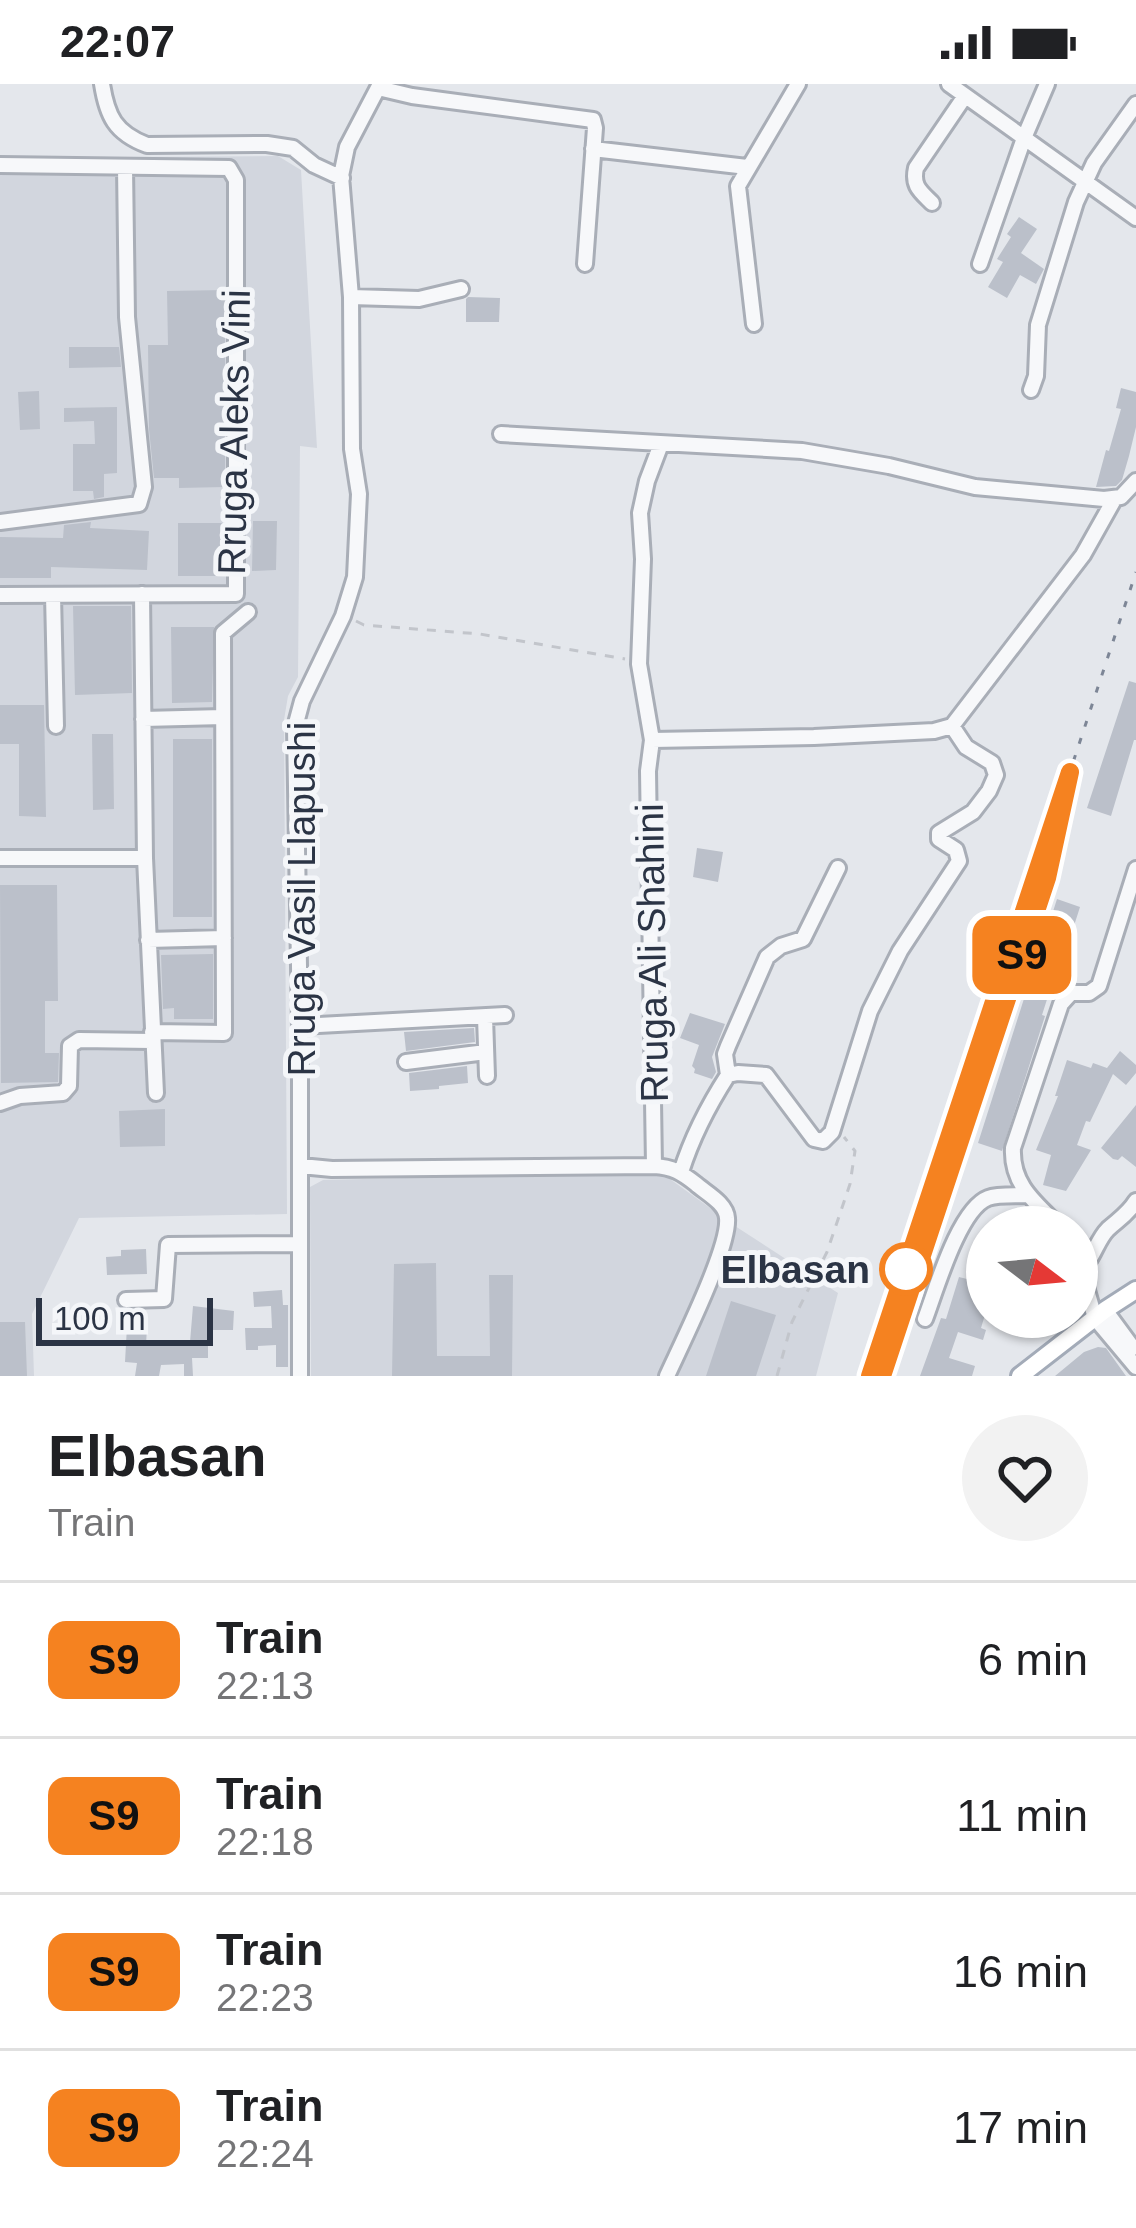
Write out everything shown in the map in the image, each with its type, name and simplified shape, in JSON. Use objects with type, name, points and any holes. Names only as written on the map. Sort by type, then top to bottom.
[{"type":"main road","points":[[1020,1376],[1136,1290]]},
{"type":"street","points":[[102,84],[110,116],[133,140],[147,145],[293,148],[314,165],[343,178]]},
{"type":"street","points":[[754,324],[738,186],[798,84]]},
{"type":"street","points":[[950,84],[1136,218]]},
{"type":"street","points":[[980,263],[1047,84]]},
{"type":"street","points":[[379,86],[436,100],[589,118],[594,123],[585,264]]},
{"type":"street","name":"Rruga Vasil Llapushi","points":[[300,1376],[295,727],[355,577],[359,494],[352,449],[351,297],[342,167],[347,146],[379,86]]},
{"type":"street","points":[[932,203],[917,189],[916,168],[965,96]]},
{"type":"street","points":[[1031,390],[1038,325],[1084,181],[1136,104]]},
{"type":"street","points":[[593,149],[747,167]]},
{"type":"street","points":[[0,165],[125,166],[127,317],[143,487],[140,504],[0,522]]},
{"type":"street","name":"Rruga Aleks Vini","points":[[0,595],[236,594],[236,180],[229,168],[125,166]]},
{"type":"street","points":[[351,297],[419,298],[461,289]]},
{"type":"street","points":[[501,434],[802,452],[975,487],[1115,498],[1127,493],[1136,481]]},
{"type":"street","name":"Rruga Ali Shahini","points":[[654,1166],[648,771],[652,740],[639,664],[640,513],[662,444]]},
{"type":"street","points":[[652,740],[814,737],[952,726],[1082,554],[1115,498]]},
{"type":"street","points":[[142,594],[145,858],[156,1094]]},
{"type":"street","points":[[53,595],[56,726]]},
{"type":"street","points":[[0,1103],[20,1096],[63,1093],[69,1086],[70,1046],[79,1040],[224,1033],[223,633],[248,612]]},
{"type":"street","points":[[143,719],[223,717]]},
{"type":"street","points":[[728,1076],[738,1072],[766,1075],[814,1139],[827,1138],[835,1126],[870,1011],[900,951],[959,861],[956,850],[939,839],[939,833],[973,812],[995,779],[992,764],[966,747],[952,726]]},
{"type":"street","points":[[0,858],[145,858]]},
{"type":"street","points":[[681,1172],[699,1126],[728,1076],[725,1054],[767,957],[803,939],[838,868]]},
{"type":"street","points":[[1039,1206],[1020,1184],[1013,1164],[1016,1138],[1061,1004],[1072,993],[1089,993],[1099,986],[1135,875]]},
{"type":"street","points":[[148,940],[224,938]]},
{"type":"street","points":[[300,1026],[506,1015]]},
{"type":"street","points":[[484,1017],[487,1076]]},
{"type":"street","points":[[406,1062],[486,1052]]},
{"type":"street","points":[[301,1166],[654,1166],[681,1172],[724,1209],[727,1223],[713,1271],[667,1376]]},
{"type":"street","points":[[925,1319],[956,1237],[974,1209],[988,1198],[1028,1195]]},
{"type":"street","points":[[1098,1246],[1106,1231],[1136,1201]]},
{"type":"street","points":[[125,1300],[164,1299],[168,1245],[300,1244]]},
{"type":"street","points":[[1098,1309],[1136,1367]]},
{"type":"street","points":[[1100,1314],[1136,1352]]},
{"type":"path","points":[[343,616],[364,625],[480,634],[639,664]]},
{"type":"path","points":[[776,1376],[792,1322],[826,1252],[850,1184],[855,1151],[835,1126]]},
{"type":"shaded area","points":[[278,156],[301,170],[317,448],[300,446],[298,677],[288,696],[284,720],[287,1214],[79,1218],[32,1314],[34,1376],[0,1376],[0,158]]},
{"type":"shaded area","points":[[663,1174],[838,1293],[816,1376],[311,1376],[310,1187],[323,1180]]},
{"type":"building","points":[[1019,217],[1037,229],[1021,253],[1044,269],[1036,284],[1020,275],[1007,298],[988,287],[1003,262],[997,259],[1011,237],[1007,234]]},
{"type":"building","points":[[225,290],[225,487],[179,488],[179,478],[154,478],[148,345],[168,345],[167,291]]},
{"type":"building","points":[[468,297],[500,298],[499,322],[466,322]]},
{"type":"building","points":[[69,347],[119,347],[121,367],[69,368]]},
{"type":"building","points":[[1121,388],[1136,392],[1136,427],[1129,456],[1116,486],[1096,487],[1121,409],[1116,408]]},
{"type":"building","points":[[39,391],[40,429],[20,430],[18,392]]},
{"type":"building","points":[[117,407],[117,473],[104,474],[104,497],[94,499],[93,491],[73,491],[73,444],[95,444],[94,421],[64,422],[64,408]]},
{"type":"building","points":[[253,521],[277,521],[276,570],[252,571]]},
{"type":"building","points":[[91,522],[90,528],[149,531],[147,570],[51,567],[51,578],[0,578],[0,537],[63,538],[64,525]]},
{"type":"building","points":[[178,523],[225,523],[225,576],[178,576]]},
{"type":"building","points":[[73,606],[131,606],[132,693],[75,695]]},
{"type":"building","points":[[171,627],[214,627],[212,702],[172,703]]},
{"type":"building","points":[[1129,681],[1136,683],[1136,740],[1111,816],[1087,808]]},
{"type":"building","points":[[0,705],[44,705],[46,817],[19,816],[19,744],[0,744]]},
{"type":"building","points":[[92,734],[113,734],[114,809],[93,810]]},
{"type":"building","points":[[173,739],[212,739],[212,917],[173,917]]},
{"type":"building","points":[[697,848],[723,852],[718,882],[693,877]]},
{"type":"building","points":[[0,885],[57,885],[58,1001],[45,1001],[45,1053],[59,1053],[58,1082],[1,1083]]},
{"type":"building","points":[[1057,899],[1080,907],[1063,960],[1040,952]]},
{"type":"building","points":[[213,954],[213,1019],[174,1019],[174,1008],[163,1009],[161,955]]},
{"type":"building","points":[[1029,983],[1050,990],[1002,1151],[978,1143]]},
{"type":"building","points":[[690,1013],[725,1024],[712,1057],[716,1072],[712,1079],[694,1073],[699,1045],[680,1038]]},
{"type":"building","points":[[474,1028],[475,1042],[406,1051],[404,1032]]},
{"type":"building","points":[[1120,1051],[1136,1065],[1136,1073],[1126,1085],[1113,1074],[1077,1145],[1091,1150],[1066,1191],[1043,1185],[1051,1155],[1036,1150],[1067,1060],[1107,1068]]},
{"type":"building","points":[[467,1066],[468,1083],[410,1091],[409,1073]]},
{"type":"building","points":[[1136,1105],[1136,1167],[1122,1156],[1113,1159],[1101,1148]]},
{"type":"building","points":[[165,1109],[165,1146],[120,1147],[119,1111]]},
{"type":"building","points":[[146,1249],[147,1274],[107,1275],[106,1257],[121,1256],[121,1250]]},
{"type":"building","points":[[436,1263],[437,1356],[490,1356],[489,1275],[513,1275],[512,1376],[392,1376],[394,1264]]},
{"type":"building","points":[[959,1277],[966,1279],[966,1335],[958,1332],[949,1358],[975,1366],[972,1376],[920,1376],[941,1318],[946,1319]]},
{"type":"building","points":[[282,1290],[283,1305],[288,1305],[288,1367],[276,1367],[276,1345],[246,1350],[245,1328],[272,1328],[271,1306],[254,1307],[253,1292]]},
{"type":"building","points":[[731,1301],[776,1315],[756,1376],[706,1376]]},
{"type":"building","points":[[193,1306],[234,1311],[233,1330],[208,1330],[208,1358],[192,1358],[193,1376],[184,1376],[184,1364],[161,1365],[159,1376],[135,1376],[137,1363],[125,1362],[127,1326],[147,1327],[146,1345],[190,1342]]},
{"type":"building","points":[[0,1322],[25,1322],[27,1376],[0,1376]]},
{"type":"building","points":[[1106,1348],[1126,1376],[1055,1376],[1084,1352]]},
{"type":"railway","points":[[870,1376],[1136,572]]},
{"type":"train","name":"S9","points":[[870,1376],[1070,772],[1047,878],[882,1376]]},
{"type":"place","name":"Elbasan","points":[[906,1269]]}]
